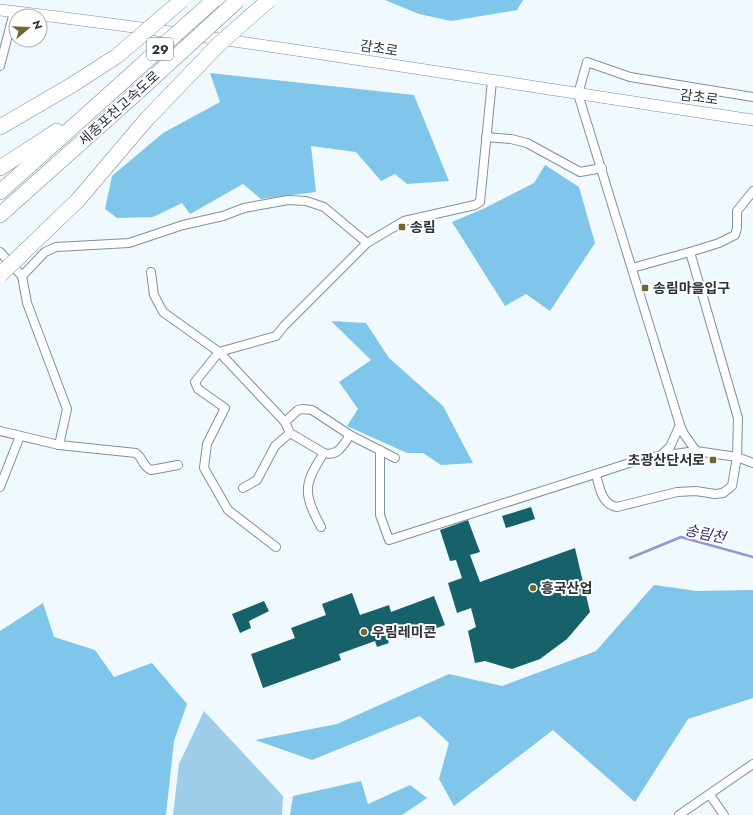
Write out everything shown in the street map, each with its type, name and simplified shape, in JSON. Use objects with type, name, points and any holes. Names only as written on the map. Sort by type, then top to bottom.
[{"type":"highway","points":[[0,127],[72,85],[116,56],[182,0]]},
{"type":"highway","name":"세종포천고속도로","points":[[0,192],[214,0]]},
{"type":"highway","name":"세종포천고속도로","points":[[0,215],[238,0]]},
{"type":"highway","points":[[0,274],[78,200],[146,120],[219,44],[269,0]]},
{"type":"highway","points":[[4,165],[92,110]]},
{"type":"main road","name":"감초로","points":[[48,16],[258,44],[753,120]]},
{"type":"street","points":[[0,66],[8,35]]},
{"type":"street","points":[[696,451],[684,434],[680,425],[578,94],[587,62],[630,77],[753,97]]},
{"type":"street","points":[[276,547],[228,510],[204,468],[207,444],[226,408],[198,389],[195,384],[219,352],[276,336],[284,326],[368,243],[404,221],[417,217],[428,217],[475,205],[480,202],[492,81]]},
{"type":"street","points":[[486,137],[511,139],[528,143],[580,172],[602,168]]},
{"type":"street","points":[[632,268],[719,243],[735,235],[737,228],[737,211],[753,191]]},
{"type":"street","points":[[22,276],[45,252],[56,248],[129,243],[183,225],[223,216],[244,208],[288,200],[306,201],[324,207],[368,243]]},
{"type":"street","points":[[0,252],[22,276],[27,303],[67,409],[67,416],[59,445]]},
{"type":"street","points":[[596,474],[605,501],[610,506],[617,507],[677,492],[696,491],[715,494],[723,493],[732,486],[737,457],[738,418],[690,252]]},
{"type":"street","points":[[151,272],[154,295],[163,312],[219,352],[285,422],[290,433],[324,453],[330,454],[338,452],[350,435]]},
{"type":"street","points":[[285,422],[298,410],[307,409],[350,435],[395,458]]},
{"type":"street","points":[[660,456],[670,447],[680,425]]},
{"type":"street","points":[[0,431],[59,445],[136,453],[142,459],[146,467],[151,470],[178,465]]},
{"type":"street","points":[[243,488],[257,480],[275,446],[290,433]]},
{"type":"street","points":[[0,487],[20,436]]},
{"type":"street","points":[[380,450],[380,515],[389,540],[645,458],[696,451],[737,457],[753,462]]},
{"type":"street","points":[[321,527],[307,498],[307,488],[312,472],[324,453]]},
{"type":"street","points":[[679,815],[753,764]]},
{"type":"street","points":[[710,795],[724,815]]},
{"type":"shaded area","points":[[385,0],[523,0],[517,10],[451,21],[419,14]]},
{"type":"shaded area","points":[[210,73],[414,95],[449,181],[407,184],[395,174],[381,181],[356,152],[311,146],[316,192],[261,199],[243,184],[190,214],[182,203],[153,217],[117,218],[105,209],[112,176],[163,133],[220,102]]},
{"type":"shaded area","points":[[545,165],[579,187],[595,243],[550,311],[526,294],[505,306],[452,222],[483,209],[534,183]]},
{"type":"shaded area","points":[[331,321],[366,323],[389,358],[443,406],[473,463],[441,465],[423,453],[407,453],[347,426],[358,409],[339,382],[371,360]]},
{"type":"shaded area","points":[[654,585],[697,591],[753,590],[753,698],[688,719],[635,802],[553,730],[454,806],[439,779],[449,743],[420,716],[312,760],[255,740],[337,724],[449,674],[502,686],[596,651]]},
{"type":"shaded area","points":[[43,603],[54,637],[95,650],[114,677],[152,663],[187,704],[174,741],[166,815],[0,815],[0,631]]},
{"type":"shaded area","points":[[204,711],[283,796],[282,815],[173,815],[179,764]]},
{"type":"shaded area","points":[[361,781],[368,804],[410,785],[427,798],[402,815],[290,815],[293,796]]},
{"type":"building","points":[[531,507],[535,519],[506,528],[502,516]]},
{"type":"building","points":[[468,520],[480,552],[470,555],[480,582],[575,548],[590,612],[567,639],[540,659],[512,669],[485,661],[475,663],[468,631],[476,627],[471,608],[457,613],[448,583],[462,578],[456,560],[450,561],[440,530]]},
{"type":"building","points":[[352,593],[360,615],[389,605],[391,612],[434,596],[445,625],[405,640],[402,629],[386,635],[389,643],[377,647],[375,641],[339,654],[341,660],[263,688],[251,654],[295,638],[291,628],[326,615],[322,604]]},
{"type":"building","points":[[264,601],[269,611],[249,621],[251,628],[240,633],[232,614]]},
{"type":"waterway","name":"송림천","points":[[630,558],[681,537],[753,557]]},
{"type":"place","name":"송림","points":[[402,227]]},
{"type":"place","name":"송림마을입구","points":[[645,288]]},
{"type":"place","name":"초광산단서로","points":[[713,460]]},
{"type":"place","name":"흥국산업","points":[[533,588]]},
{"type":"place","name":"우림레미콘","points":[[364,632]]}]
